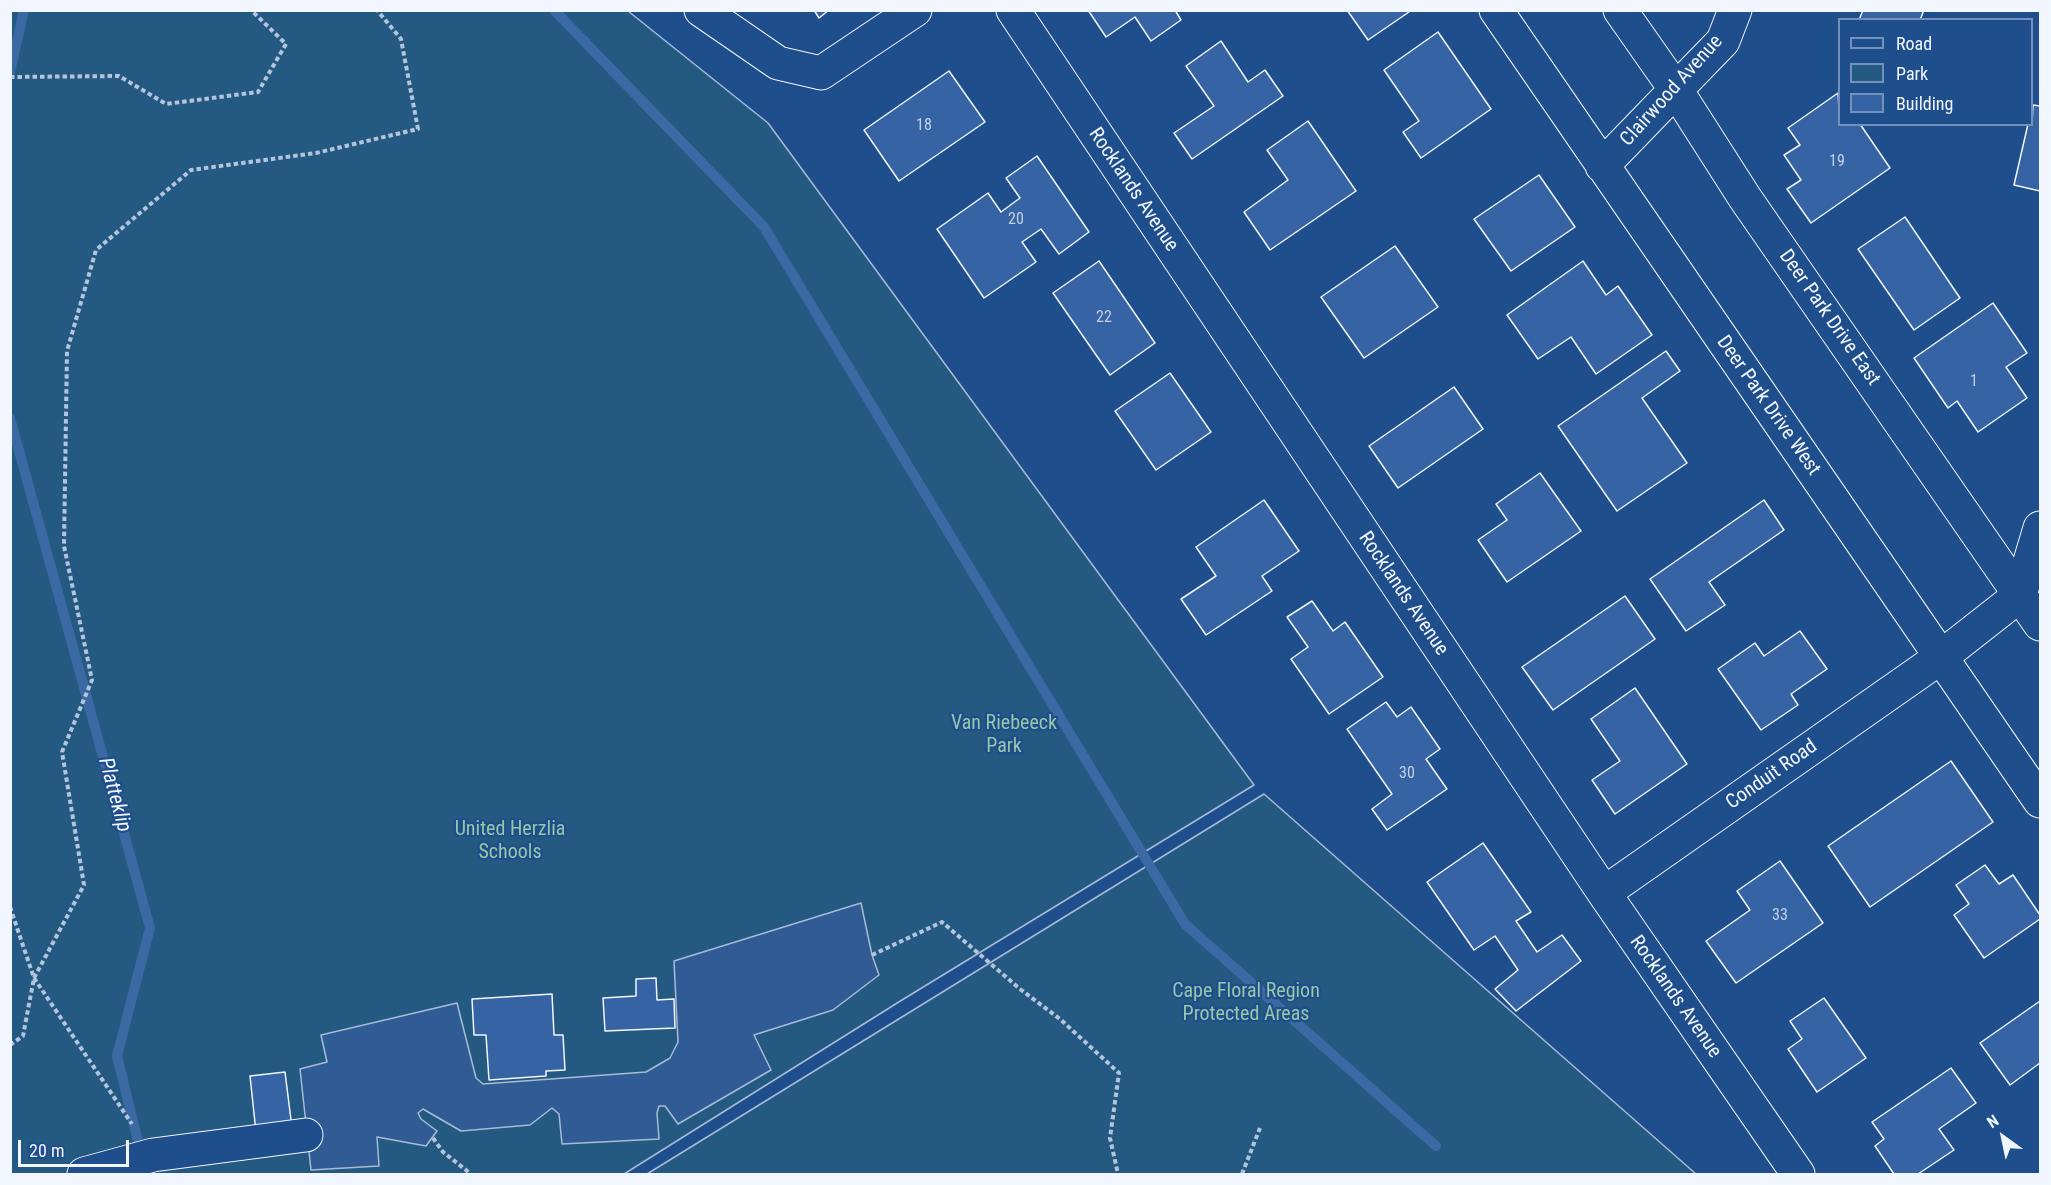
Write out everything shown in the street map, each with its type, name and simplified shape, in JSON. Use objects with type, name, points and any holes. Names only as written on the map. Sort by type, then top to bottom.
[{"type":"street","points":[[701,10],[778,63],[821,73],[915,10]]},
{"type":"street","name":"Rocklands Avenue","points":[[1013,10],[1604,893],[1798,1174]]},
{"type":"street","name":"Deer Park Drive West","points":[[1496,10],[2040,801]]},
{"type":"street","name":"Deer Park Drive East","points":[[1620,10],[1676,90],[1745,198],[2040,624]]},
{"type":"street","name":"Clairwood Avenue","points":[[1602,166],[1722,41],[1735,10]]},
{"type":"street","points":[[2020,595],[2040,528]]},
{"type":"street","name":"Conduit Road","points":[[1604,893],[1941,657],[2020,595]]},
{"type":"street","points":[[84,1174],[153,1155],[306,1135]]},
{"type":"path","points":[[10,77],[119,76],[166,104],[258,92],[286,44],[251,10]]},
{"type":"path","points":[[10,1045],[23,1036],[34,978],[84,885],[62,752],[92,680],[64,546],[67,351],[96,249],[191,170],[316,153],[418,129],[401,39],[377,10]]},
{"type":"path","points":[[10,907],[34,978],[153,1155]]},
{"type":"path","points":[[872,955],[942,922],[1020,989],[1060,1019],[1119,1073],[1110,1138],[1118,1174]]},
{"type":"path","points":[[1242,1174],[1260,1128]]},
{"type":"path","points":[[433,1138],[443,1152],[471,1174]]},
{"type":"green space","points":[[10,11],[628,11],[768,123],[1254,785],[902,1000],[624,1174],[11,1174]]},
{"type":"green space","name":"Cape Floral Region Protected Areas","points":[[1264,794],[1696,1174],[647,1174]]},
{"type":"shaded area","points":[[861,903],[872,955],[879,975],[833,1010],[754,1035],[771,1070],[678,1124],[665,1106],[659,1106],[657,1113],[659,1139],[562,1144],[559,1114],[552,1108],[530,1125],[461,1131],[423,1109],[418,1113],[421,1119],[437,1131],[426,1146],[377,1137],[379,1166],[311,1170],[300,1069],[327,1062],[321,1035],[457,1003],[476,1078],[483,1084],[646,1072],[670,1058],[678,1042],[674,961]]},
{"type":"building","points":[[814,10],[829,10],[819,18]]},
{"type":"building","points":[[1088,10],[1175,10],[1181,20],[1151,41],[1135,17],[1106,37]]},
{"type":"building","points":[[1347,10],[1407,10],[1409,12],[1368,40]]},
{"type":"building","points":[[1863,10],[1924,10],[1921,18],[1860,18]]},
{"type":"building","points":[[1438,32],[1491,109],[1421,158],[1403,132],[1419,121],[1384,70]]},
{"type":"building","points":[[1221,41],[1248,82],[1265,70],[1283,96],[1192,159],[1174,133],[1214,106],[1186,66]]},
{"type":"building","points":[[949,71],[985,122],[899,181],[864,130]]},
{"type":"building","points":[[1838,93],[1838,126],[1861,126],[1890,168],[1811,223],[1787,189],[1801,180],[1784,155],[1800,145],[1788,128]]},
{"type":"building","points":[[2033,105],[2040,106],[2040,191],[2014,185],[2028,126],[2033,126]]},
{"type":"building","points":[[1308,121],[1356,191],[1270,250],[1244,212],[1288,180],[1267,150]]},
{"type":"building","points":[[1037,156],[1089,232],[1059,254],[1041,229],[1022,242],[1036,262],[984,298],[937,229],[988,193],[1001,212],[1020,198],[1006,178]]},
{"type":"building","points":[[1539,175],[1575,227],[1511,271],[1474,219]]},
{"type":"building","points":[[1905,217],[1960,298],[1914,330],[1858,249]]},
{"type":"building","points":[[1395,246],[1438,307],[1364,358],[1321,297]]},
{"type":"building","points":[[1099,261],[1155,343],[1110,375],[1053,293]]},
{"type":"building","points":[[1583,261],[1606,295],[1618,286],[1652,335],[1596,374],[1571,337],[1538,359],[1507,315]]},
{"type":"building","points":[[1993,303],[2027,353],[2006,367],[2027,398],[1978,432],[1957,401],[1948,408],[1914,358]]},
{"type":"building","points":[[1666,351],[1680,371],[1642,398],[1687,463],[1617,511],[1558,426]]},
{"type":"building","points":[[1170,373],[1211,432],[1156,470],[1115,411]]},
{"type":"building","points":[[1454,387],[1483,429],[1398,488],[1369,446]]},
{"type":"building","points":[[1540,473],[1581,531],[1507,582],[1478,540],[1507,520],[1496,504]]},
{"type":"building","points":[[1264,500],[1299,551],[1262,576],[1272,591],[1206,635],[1181,599],[1216,576],[1196,547]]},
{"type":"building","points":[[1764,500],[1784,530],[1709,582],[1725,605],[1686,631],[1650,579]]},
{"type":"building","points":[[1625,596],[1655,639],[1553,710],[1522,667]]},
{"type":"building","points":[[1312,601],[1333,631],[1345,622],[1383,677],[1329,714],[1291,659],[1308,647],[1287,617]]},
{"type":"building","points":[[1800,631],[1827,669],[1791,694],[1798,705],[1761,730],[1718,669],[1755,643],[1764,656]]},
{"type":"building","points":[[1635,688],[1687,764],[1615,814],[1592,780],[1620,761],[1591,719]]},
{"type":"building","points":[[1386,702],[1397,717],[1411,707],[1440,749],[1426,759],[1447,789],[1387,830],[1372,809],[1392,794],[1347,729]]},
{"type":"building","points":[[1951,761],[1993,822],[1870,907],[1828,846]]},
{"type":"building","points":[[1483,843],[1531,912],[1516,921],[1537,952],[1562,935],[1581,961],[1516,1011],[1495,989],[1518,970],[1495,936],[1474,950],[1427,882]]},
{"type":"building","points":[[1780,861],[1823,923],[1736,983],[1706,941],[1750,910],[1737,891]]},
{"type":"building","points":[[1985,865],[1999,884],[2013,875],[2040,915],[2040,919],[1984,958],[1954,915],[1969,904],[1956,885]]},
{"type":"building","points":[[656,978],[657,1000],[674,999],[675,1028],[605,1031],[603,998],[636,996],[636,979]]},
{"type":"building","points":[[552,994],[554,1035],[563,1035],[565,1070],[546,1071],[546,1076],[489,1080],[486,1035],[474,1035],[472,999]]},
{"type":"building","points":[[1824,998],[1866,1058],[1817,1092],[1788,1049],[1802,1039],[1790,1021]]},
{"type":"building","points":[[2040,1001],[2040,1063],[2010,1085],[1980,1043]]},
{"type":"building","points":[[1951,1068],[1976,1103],[1939,1129],[1954,1150],[1918,1174],[1894,1174],[1875,1146],[1884,1139],[1872,1122]]},
{"type":"building","points":[[285,1072],[292,1128],[256,1132],[250,1076]]},
{"type":"waterway","name":"Platteklip","points":[[10,72],[24,10]]},
{"type":"waterway","points":[[554,10],[764,227],[1185,924],[1436,1146]]},
{"type":"waterway","name":"Platteklip","points":[[10,418],[150,928],[117,1056],[146,1174]]},
{"type":"park label","name":"Van Riebeeck Park","points":[[1004,736]]},
{"type":"park label","name":"United Herzlia Schools","points":[[510,842]]}]
